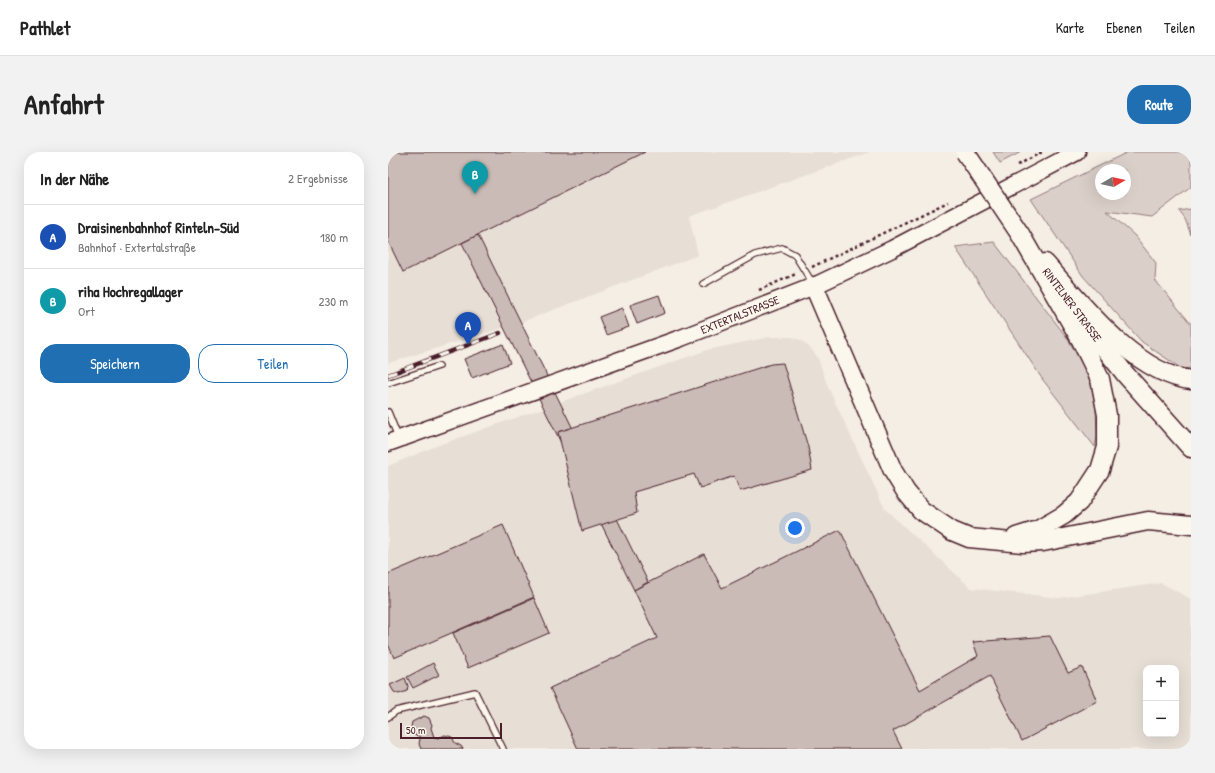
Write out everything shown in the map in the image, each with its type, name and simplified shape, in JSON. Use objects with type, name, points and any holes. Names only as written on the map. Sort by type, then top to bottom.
[{"type":"main road","name":"RINTELNER STRASSE","points":[[965,152],[1020,234],[1073,308],[1126,375],[1191,448]]},
{"type":"main road","name":"EXTERTALSTRASSE","points":[[393,441],[681,338],[814,286],[898,245],[1077,152]]},
{"type":"main road","points":[[1020,234],[1089,312],[1129,351],[1158,370],[1182,379],[1191,380]]},
{"type":"main road","points":[[1004,541],[1038,530],[1064,515],[1079,502],[1100,470],[1107,447],[1107,415],[1100,379],[1081,340],[1020,234]]},
{"type":"main road","points":[[814,286],[894,471],[906,492],[921,510],[952,531],[969,538],[1023,544],[1043,542],[1148,521],[1191,525]]},
{"type":"lane","points":[[703,284],[755,255],[782,248],[796,255],[814,286]]},
{"type":"lane","points":[[388,383],[439,366]]},
{"type":"lane","points":[[388,412],[393,441]]},
{"type":"lane","points":[[388,717],[396,711],[475,692],[503,749]]},
{"type":"path","points":[[1015,166],[1042,152]]},
{"type":"path","points":[[756,292],[830,259],[948,201]]},
{"type":"shaded area","points":[[388,152],[870,152],[689,216],[698,255],[519,323],[388,363]]},
{"type":"shaded area","points":[[993,152],[1021,152],[1000,163]]},
{"type":"shaded area","points":[[1128,152],[1191,152],[1191,187],[1152,217],[1107,211],[1135,236],[1156,263],[1155,280],[1191,324],[1191,368],[1182,369],[1142,342],[1083,276],[1031,199],[1095,168],[1095,200],[1131,200],[1131,164],[1103,164]]},
{"type":"shaded area","points":[[1191,209],[1191,235],[1185,219],[1179,211]]},
{"type":"shaded area","points":[[994,242],[1068,339],[1090,378],[1096,409],[1097,436],[1095,447],[1043,380],[955,247]]},
{"type":"shaded area","points":[[769,337],[792,337],[802,341],[818,358],[828,387],[885,509],[971,588],[1059,598],[1161,583],[1191,599],[1191,749],[388,749],[388,466],[436,446],[707,350]]},
{"type":"building","points":[[388,152],[645,152],[403,272],[388,241]]},
{"type":"building","points":[[478,235],[648,582],[634,590],[462,243]]},
{"type":"building","points":[[659,295],[665,313],[637,324],[630,305]]},
{"type":"building","points":[[622,308],[629,327],[606,335],[599,317]]},
{"type":"building","points":[[503,344],[510,363],[472,378],[464,359]]},
{"type":"building","points":[[783,363],[808,447],[812,470],[740,491],[734,476],[700,488],[694,474],[634,492],[637,513],[582,531],[558,432],[771,364]]},
{"type":"building","points":[[503,525],[534,597],[394,658],[388,644],[388,574]]},
{"type":"building","points":[[840,530],[920,690],[978,656],[973,642],[1050,636],[1068,673],[1082,667],[1097,701],[1022,741],[990,676],[893,731],[902,749],[578,749],[550,688],[657,638],[634,590],[704,554],[722,588]]},
{"type":"building","points":[[534,598],[549,633],[468,668],[453,633]]},
{"type":"building","points":[[433,663],[439,675],[413,688],[407,677]]},
{"type":"building","points":[[405,678],[408,686],[407,691],[399,694],[394,692],[390,685]]},
{"type":"building","points":[[424,716],[429,718],[434,737],[438,738],[445,735],[452,737],[455,743],[463,749],[421,749],[419,744],[419,736],[414,735],[411,727],[412,722]]},
{"type":"railway","points":[[388,375],[500,333]]},
{"type":"place","name":"riha Hochregallager","points":[[475,194]]},
{"type":"place","name":"Draisinenbahnhof Rinteln-Süd","points":[[468,345]]}]
